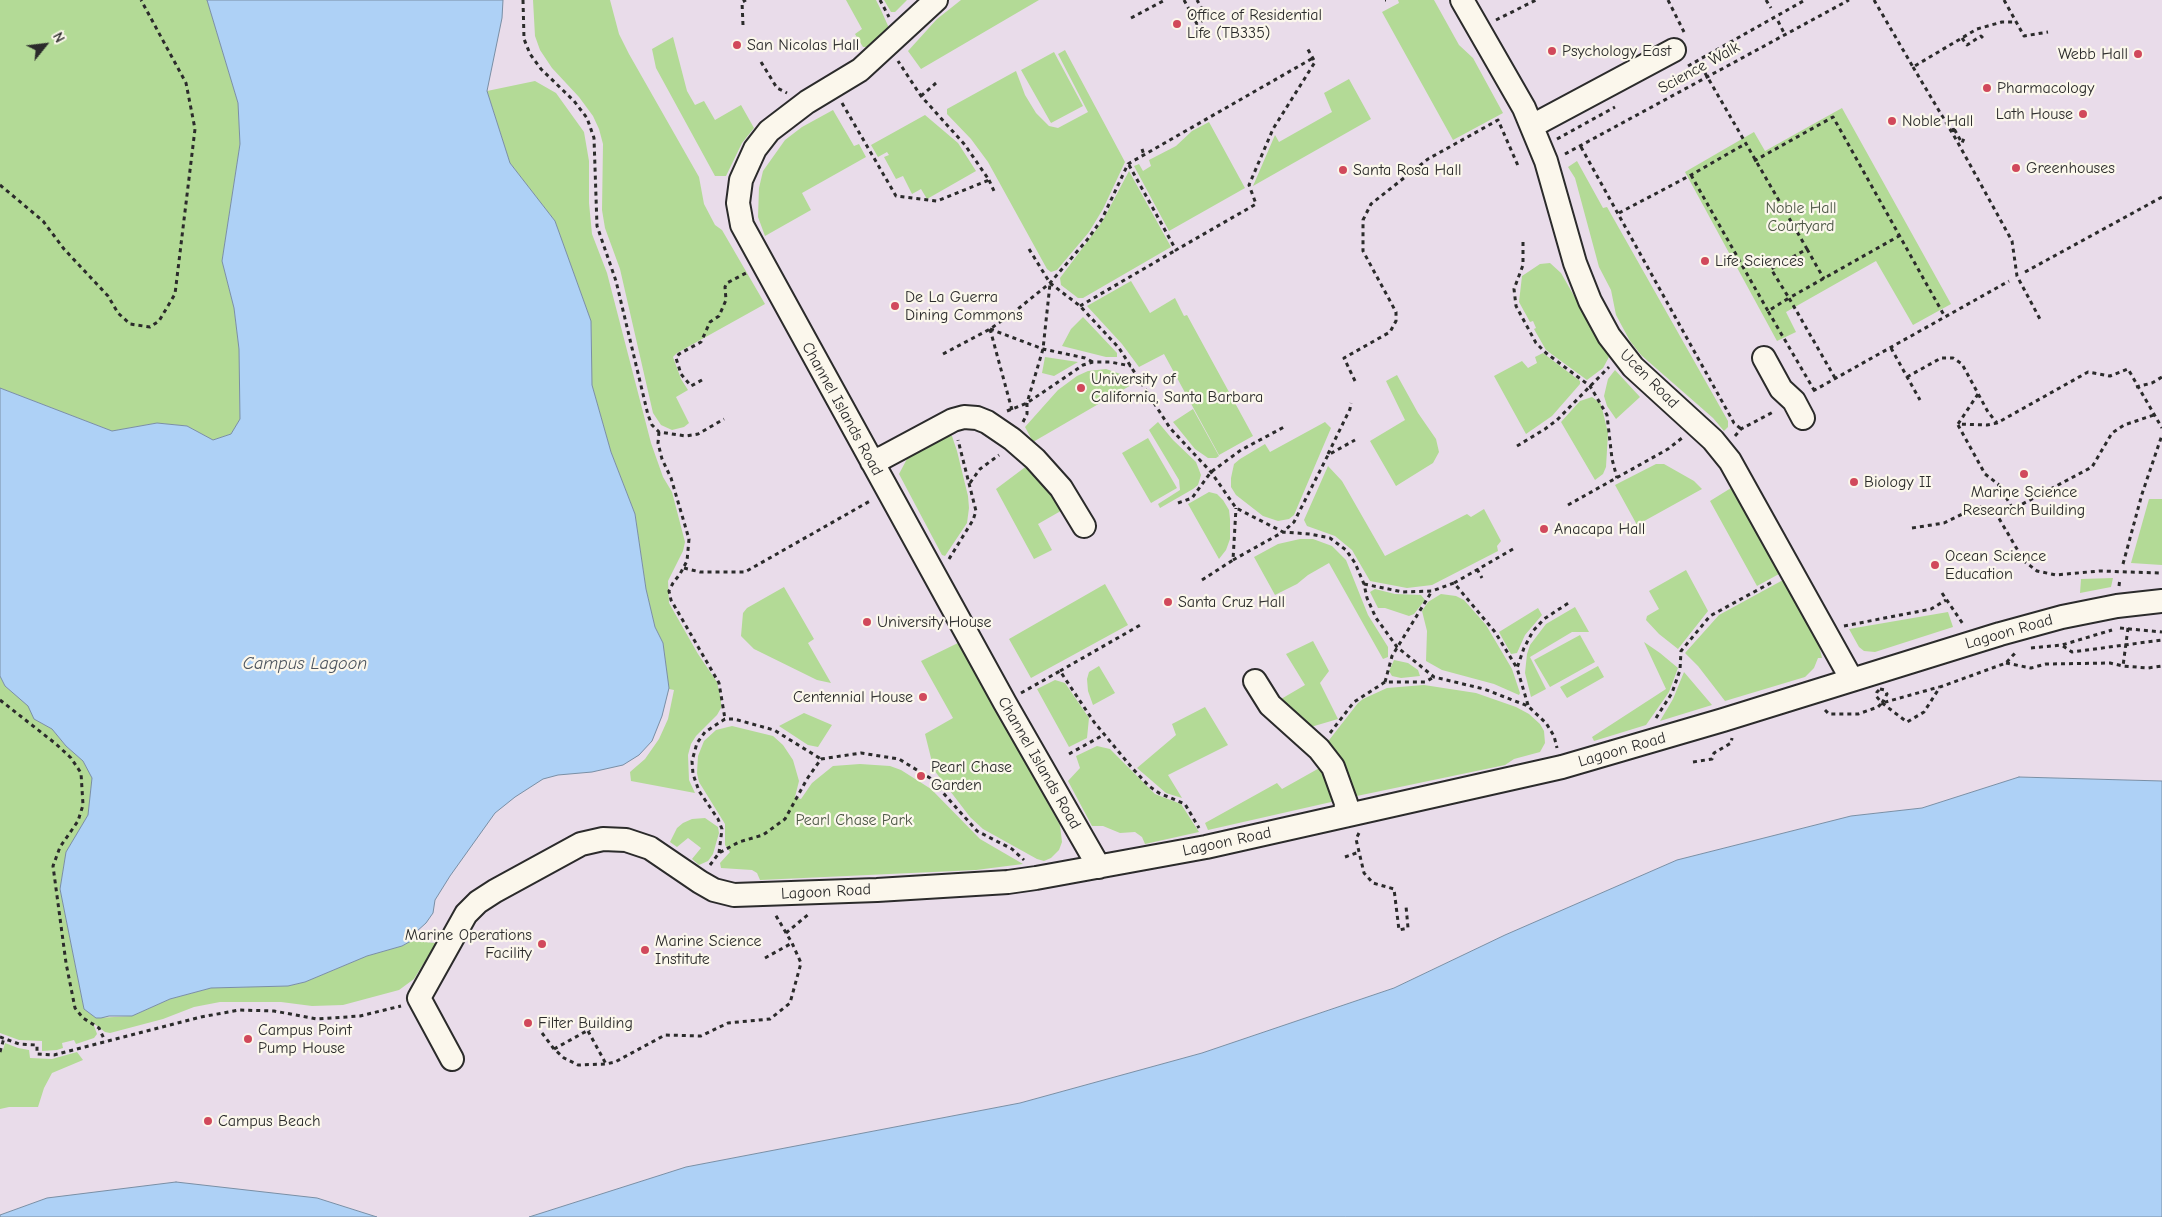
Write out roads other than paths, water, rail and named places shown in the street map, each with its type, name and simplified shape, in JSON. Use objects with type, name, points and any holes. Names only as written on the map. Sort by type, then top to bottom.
[{"type":"street","name":"Channel Islands Road","points":[[936,0],[860,70],[787,116],[755,148],[742,180],[738,203],[742,225],[1005,703],[1099,867]]},
{"type":"street","name":"Ucen Road","points":[[1462,0],[1524,108],[1532,126],[1546,161],[1574,263],[1590,301],[1622,355],[1633,368],[1714,440],[1730,461],[1852,680]]},
{"type":"street","points":[[1532,126],[1680,43]]},
{"type":"street","points":[[1764,358],[1781,390],[1794,401],[1803,418]]},
{"type":"street","points":[[872,462],[953,420],[964,417],[977,418],[1012,438],[1036,459],[1061,488],[1084,526]]},
{"type":"street","name":"Lagoon Road","points":[[452,1059],[419,998],[466,914],[478,902],[581,844],[603,838],[626,840],[650,848],[714,890],[734,895],[769,895],[1008,882],[1036,878],[1206,847],[1562,767],[1706,726],[2000,634],[2062,617],[2117,606],[2162,602]]},
{"type":"street","points":[[1255,681],[1270,705],[1319,749],[1333,767],[1346,803],[1345,816]]},
{"type":"water","name":"Campus Lagoon","points":[[207,0],[503,0],[502,18],[487,91],[510,163],[555,221],[591,321],[592,385],[611,452],[635,514],[646,589],[655,627],[663,643],[669,688],[662,716],[652,741],[639,755],[623,765],[592,772],[558,775],[543,779],[495,813],[450,876],[435,900],[433,913],[416,932],[411,941],[402,946],[367,956],[305,982],[288,986],[211,988],[170,999],[132,1016],[96,1018],[84,1009],[60,889],[66,852],[88,815],[92,778],[83,761],[66,746],[52,729],[34,719],[28,706],[5,686],[0,676],[0,388],[112,431],[157,423],[187,426],[213,440],[231,434],[240,419],[239,349],[234,308],[222,261],[240,144],[238,103]]},
{"type":"water","points":[[2019,777],[2162,781],[2162,1217],[529,1217],[686,1167],[1020,1103],[1202,1053],[1394,988],[1505,935],[1677,860],[1851,816],[1922,808]]},
{"type":"water","points":[[176,1182],[317,1198],[377,1217],[0,1217],[0,1215],[47,1198]]},
{"type":"place","name":"Office of Residential Life (TB335)","points":[[1177,24]]},
{"type":"place","name":"San Nicolas Hall","points":[[737,45]]},
{"type":"place","name":"Psychology East","points":[[1552,51]]},
{"type":"place","name":"Webb Hall","points":[[2138,54]]},
{"type":"place","name":"Pharmacology","points":[[1987,88]]},
{"type":"place","name":"Lath House","points":[[2083,114]]},
{"type":"place","name":"Noble Hall","points":[[1892,121]]},
{"type":"place","name":"Greenhouses","points":[[2016,168]]},
{"type":"place","name":"Santa Rosa Hall","points":[[1343,170]]},
{"type":"place","name":"Life Sciences","points":[[1705,261]]},
{"type":"place","name":"De La Guerra Dining Commons","points":[[895,306]]},
{"type":"place","name":"University of California, Santa Barbara","points":[[1081,388]]},
{"type":"place","name":"Marine Science Research Building","points":[[2024,474]]},
{"type":"place","name":"Biology II","points":[[1854,482]]},
{"type":"place","name":"Anacapa Hall","points":[[1544,529]]},
{"type":"place","name":"Ocean Science Education","points":[[1935,565]]},
{"type":"place","name":"Santa Cruz Hall","points":[[1168,602]]},
{"type":"place","name":"University House","points":[[867,622]]},
{"type":"place","name":"Centennial House","points":[[923,697]]},
{"type":"place","name":"Pearl Chase Garden","points":[[921,776]]},
{"type":"place","name":"Marine Operations Facility","points":[[542,944]]},
{"type":"place","name":"Marine Science Institute","points":[[645,950]]},
{"type":"place","name":"Filter Building","points":[[528,1023]]},
{"type":"place","name":"Campus Point Pump House","points":[[248,1039]]},
{"type":"place","name":"Campus Beach","points":[[208,1121]]},
{"type":"park label","name":"Noble Hall Courtyard","points":[[1801,217]]},
{"type":"park label","name":"Pearl Chase Park","points":[[854,820]]}]
